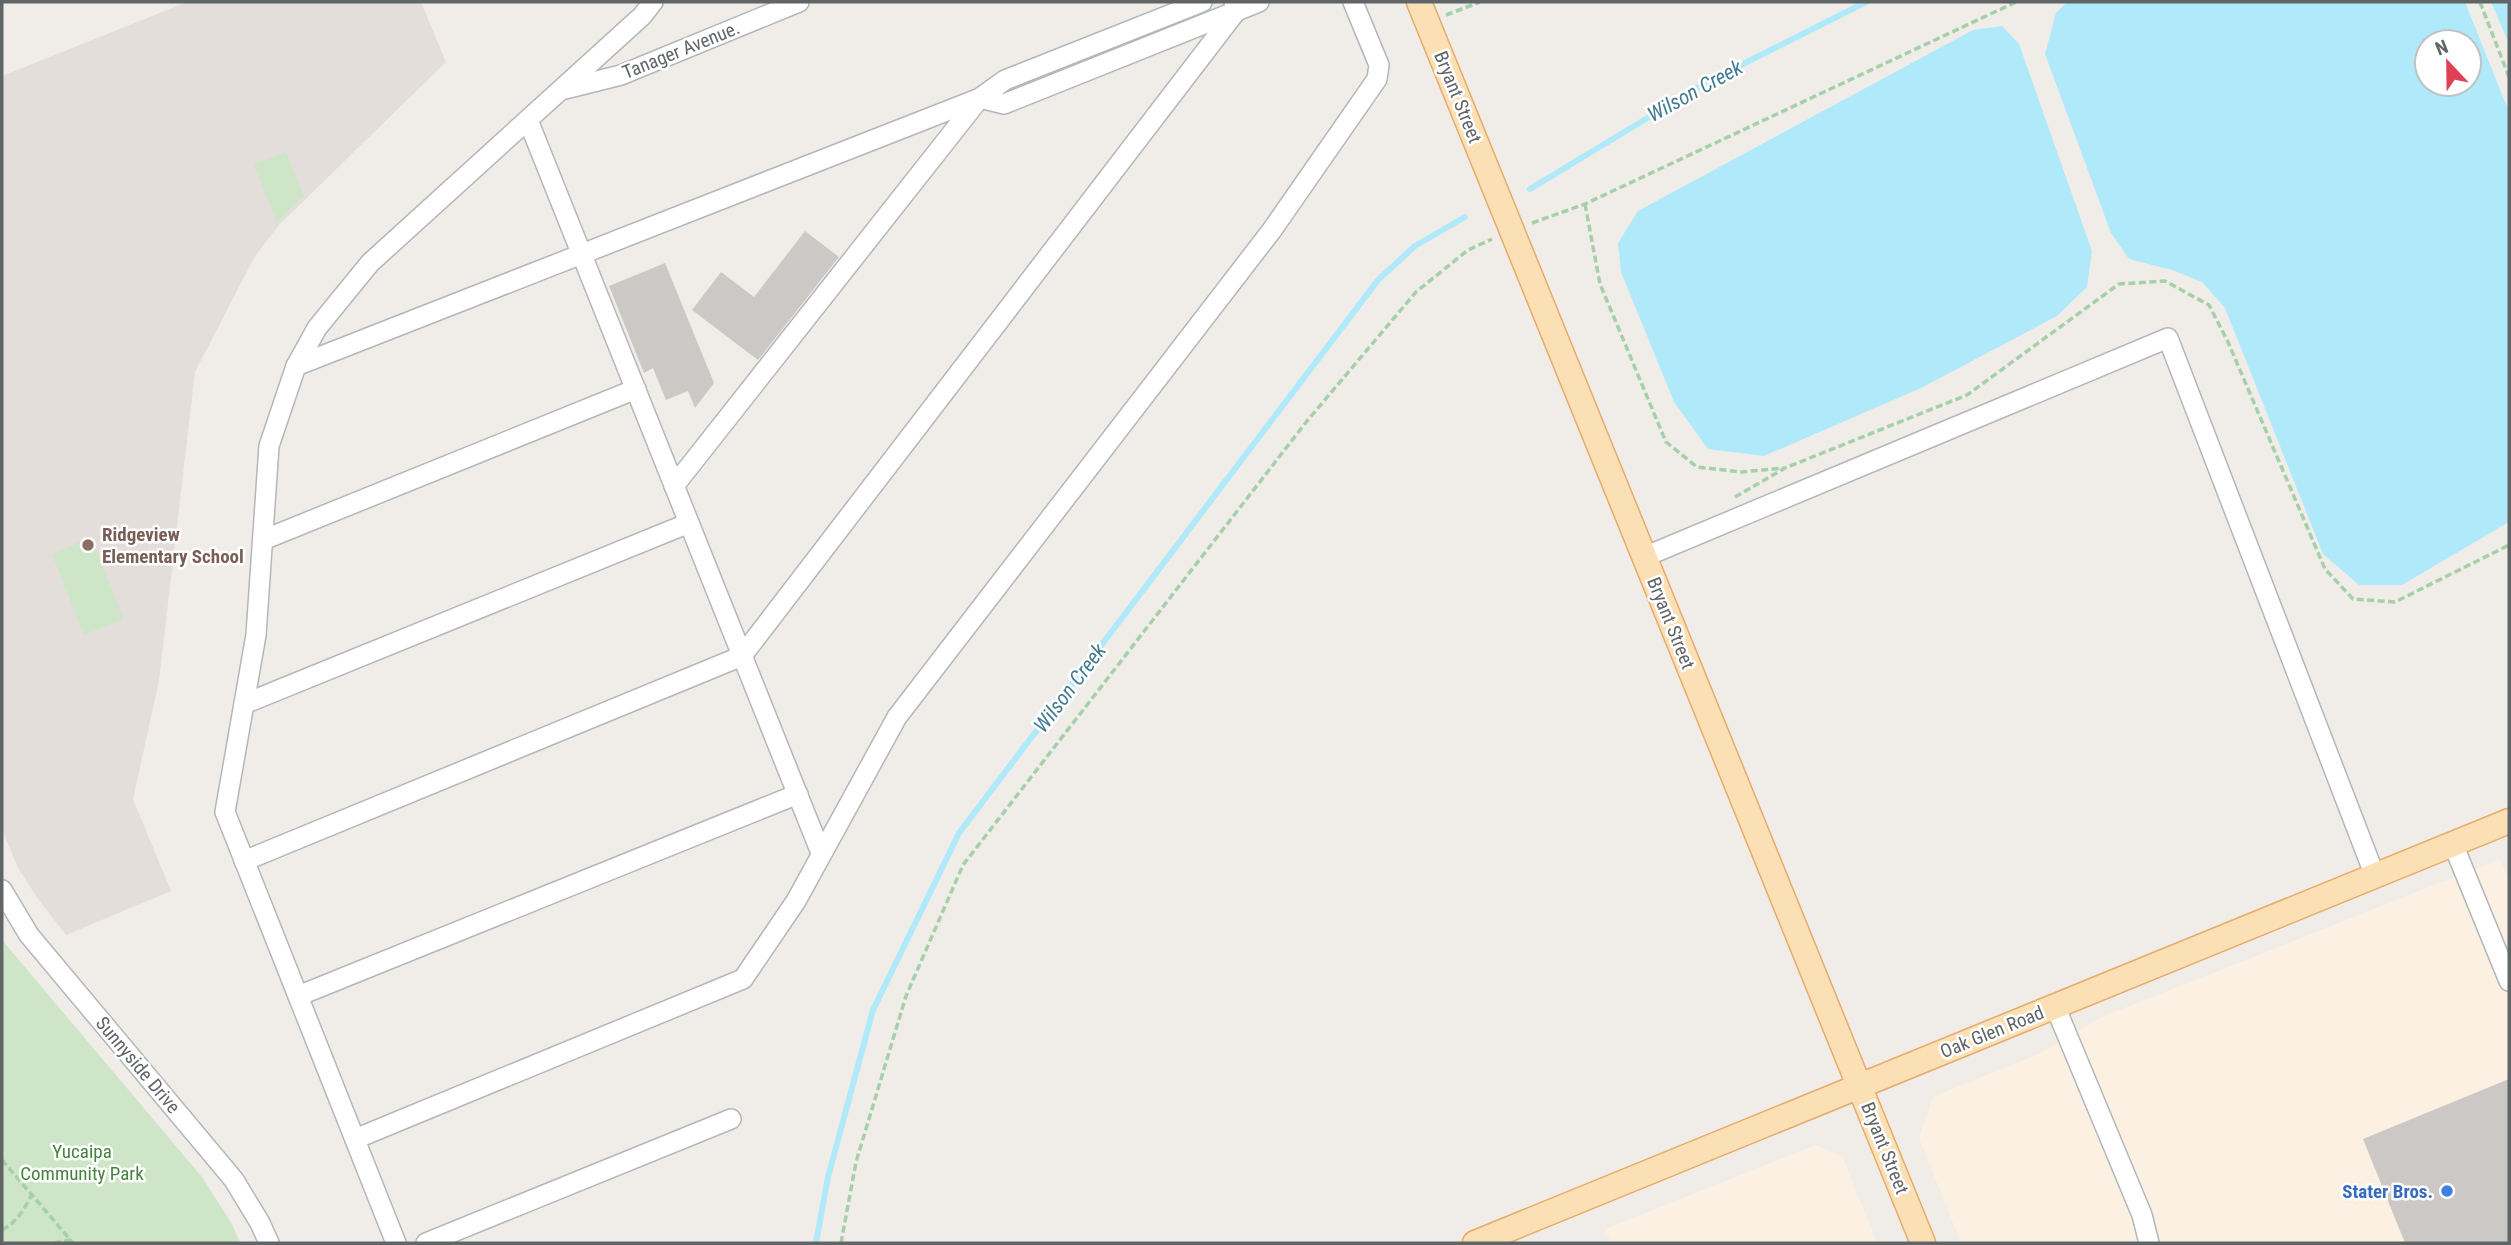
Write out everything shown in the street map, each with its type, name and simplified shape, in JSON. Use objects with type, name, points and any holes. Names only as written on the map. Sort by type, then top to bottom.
[{"type":"main road","name":"Bryant Street","points":[[1423,12],[1923,1243]]},
{"type":"main road","name":"Oak Glen Road","points":[[1475,1243],[2509,821]]},
{"type":"street","points":[[396,1243],[225,812],[257,635],[270,446],[296,366],[317,328],[370,263],[642,16],[653,2]]},
{"type":"street","name":"Tanager Avenue.","points":[[561,90],[621,75],[799,2]]},
{"type":"street","points":[[296,366],[980,98],[1005,80],[1202,2]]},
{"type":"street","points":[[980,98],[1004,104],[1236,6],[1259,2]]},
{"type":"street","points":[[355,1139],[743,979],[796,901],[897,717],[1272,230],[1377,79],[1379,65],[1353,2]]},
{"type":"street","points":[[244,861],[743,656],[1236,6]]},
{"type":"street","points":[[674,486],[980,98]]},
{"type":"street","points":[[528,120],[821,853]]},
{"type":"street","points":[[1644,557],[2168,338],[2375,876]]},
{"type":"street","points":[[263,540],[636,389]]},
{"type":"street","points":[[244,704],[689,523]]},
{"type":"street","points":[[298,996],[798,794]]},
{"type":"street","points":[[2453,844],[2509,981]]},
{"type":"street","name":"Sunnyside Drive","points":[[2,890],[29,935],[234,1181],[260,1223],[268,1243]]},
{"type":"street","points":[[2055,1006],[2142,1215],[2149,1243]]},
{"type":"street","points":[[426,1243],[731,1119]]},
{"type":"path","points":[[1423,12],[1480,2]]},
{"type":"path","points":[[841,1243],[856,1162],[906,996],[963,865],[1307,421],[1416,292],[1468,250],[1511,230],[1585,204],[2016,2]]},
{"type":"path","points":[[2480,2],[2509,77]]},
{"type":"path","points":[[1585,204],[1600,284],[1666,442],[1697,467],[1741,472],[1785,468]]},
{"type":"path","points":[[1726,501],[1785,468],[1967,395],[2119,284],[2165,281],[2209,305],[2228,342],[2325,569],[2353,598],[2395,602],[2509,545]]},
{"type":"path","points":[[2,1160],[72,1242]]},
{"type":"path","points":[[2,1230],[12,1225],[23,1212],[32,1194]]},
{"type":"path","points":[[54,1243],[72,1242]]},
{"type":"shaded area","name":"Ridgeview Elementary School","points":[[187,2],[421,2],[446,62],[279,225],[255,256],[195,372],[159,681],[133,799],[171,891],[66,935],[18,868],[2,829],[2,76]]},
{"type":"shaded area","points":[[2500,859],[2509,881],[2509,1243],[1961,1243],[1919,1138],[1933,1097],[2039,1054],[2102,1017]]},
{"type":"shaded area","points":[[1815,1145],[1842,1156],[1877,1243],[1611,1243],[1605,1229]]},
{"type":"green space","points":[[286,152],[304,196],[277,223],[254,164]]},
{"type":"green space","points":[[91,537],[124,619],[84,635],[52,554]]},
{"type":"green space","name":"Yucaipa Community Park","points":[[2,940],[202,1177],[232,1224],[240,1243],[2,1243]]},
{"type":"water","points":[[2067,2],[2465,2],[2475,28],[2413,28],[2413,98],[2483,98],[2483,47],[2509,112],[2509,522],[2402,585],[2359,585],[2323,554],[2225,308],[2202,282],[2172,270],[2129,259],[2111,233],[2045,54],[2056,13]]},
{"type":"water","points":[[2491,2],[2509,2],[2509,44]]},
{"type":"water","points":[[2002,26],[2019,44],[2092,251],[2087,287],[2057,316],[1921,388],[1764,456],[1708,449],[1674,402],[1621,272],[1618,243],[1638,211],[1973,30]]},
{"type":"building","points":[[805,231],[839,257],[758,360],[692,310],[721,272],[754,297]]},
{"type":"building","points":[[665,263],[714,383],[695,408],[688,391],[666,400],[653,368],[644,373],[609,286]]},
{"type":"building","name":"Stater Bros.","points":[[2509,1079],[2509,1243],[2405,1243],[2363,1139]]},
{"type":"waterway","name":"Wilson Creek","points":[[1530,189],[1707,82],[1866,2]]},
{"type":"waterway","name":"Wilson Creek","points":[[816,1243],[828,1177],[873,1010],[959,833],[1378,280],[1415,246],[1465,217]]},
{"type":"place","name":"Ridgeview Elementary School","points":[[88,545]]},
{"type":"place","name":"Stater Bros.","points":[[2447,1191]]}]
